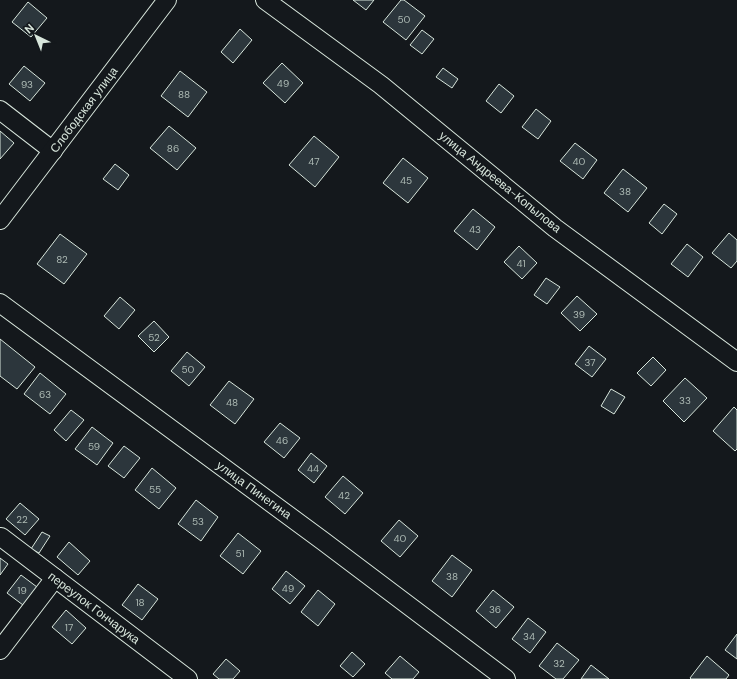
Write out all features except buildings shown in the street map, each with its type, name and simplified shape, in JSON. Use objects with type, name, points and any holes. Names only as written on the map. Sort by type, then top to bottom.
[{"type":"street","name":"Слободская улица","points":[[0,220],[167,0]]},
{"type":"street","name":"улица Андреева-Копылова","points":[[265,0],[381,85],[555,228],[737,362]]},
{"type":"street","points":[[0,110],[53,151]]},
{"type":"street","name":"улица Пинегина","points":[[0,303],[317,536],[506,679]]},
{"type":"street","name":"переулок Гончарука","points":[[0,537],[188,679]]},
{"type":"street","points":[[0,650],[55,578]]}]
